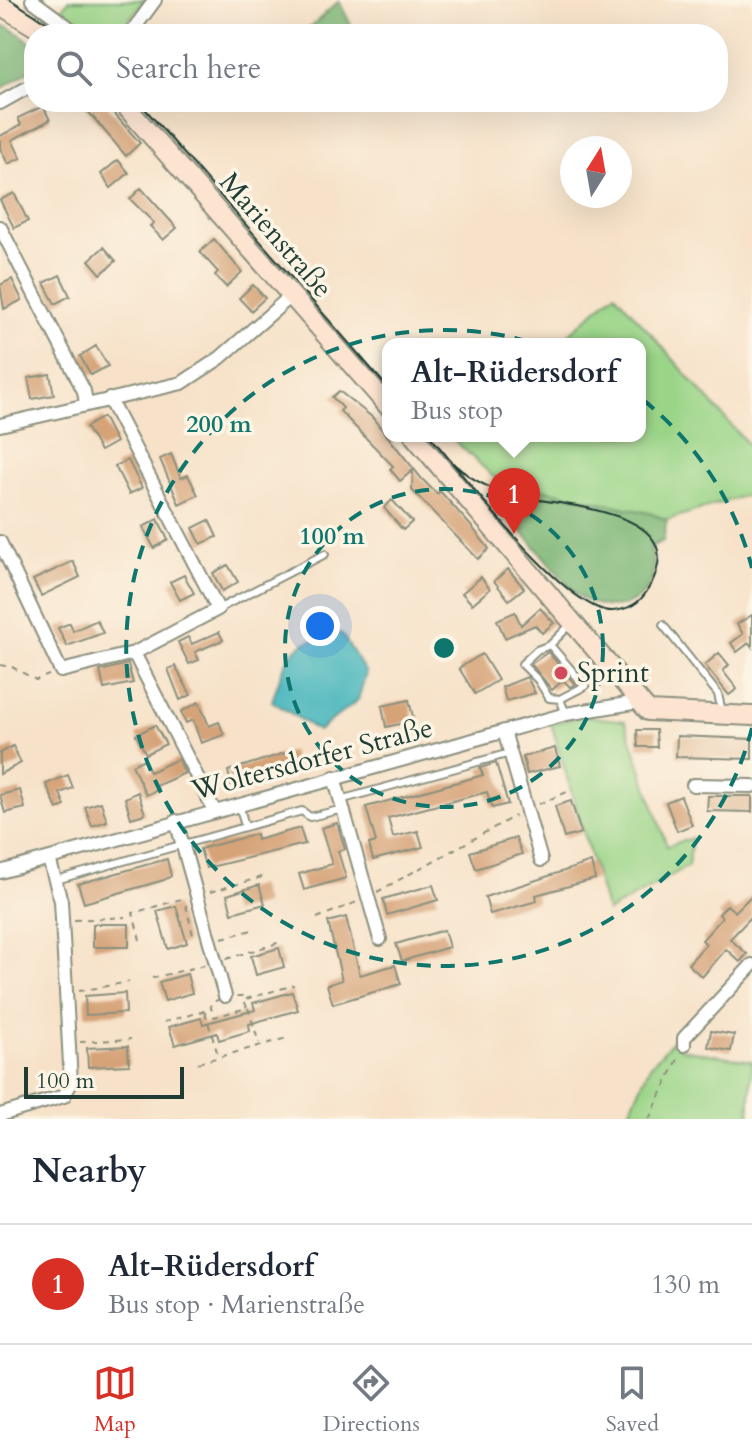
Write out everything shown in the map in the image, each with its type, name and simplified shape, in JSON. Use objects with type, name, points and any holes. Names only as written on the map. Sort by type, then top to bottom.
[{"type":"street","points":[[32,0],[64,24]]},
{"type":"street","points":[[137,24],[155,0]]},
{"type":"street","points":[[0,5],[31,24]]},
{"type":"street","points":[[0,103],[24,90]]},
{"type":"street","name":"Marienstraße","points":[[131,112],[382,399]]},
{"type":"street","points":[[0,227],[84,391],[86,403]]},
{"type":"street","points":[[0,425],[182,383],[220,358],[292,295]]},
{"type":"street","points":[[0,542],[61,671],[134,653],[218,609],[109,399]]},
{"type":"street","points":[[419,442],[648,711],[752,716]]},
{"type":"street","points":[[134,653],[214,810]]},
{"type":"street","name":"Woltersdorfer Straße","points":[[0,872],[566,714],[639,702]]},
{"type":"street","points":[[504,731],[541,860]]},
{"type":"street","points":[[334,777],[380,939]]},
{"type":"street","points":[[693,785],[752,786]]},
{"type":"street","points":[[176,821],[225,996]]},
{"type":"street","points":[[0,1115],[69,1092],[62,920],[56,880],[49,859]]},
{"type":"street","points":[[684,1045],[684,1038],[752,965]]},
{"type":"lane","points":[[218,609],[325,554]]},
{"type":"lane","points":[[550,645],[585,686],[560,699],[549,698],[538,680],[522,664],[537,650],[550,645],[573,622]]},
{"type":"lane","points":[[663,625],[718,694],[723,716]]},
{"type":"lane","points":[[560,699],[566,714]]},
{"type":"lane","points":[[56,880],[302,811],[310,817],[342,804],[511,753]]},
{"type":"lane","points":[[239,803],[245,827]]},
{"type":"path","points":[[0,665],[12,667],[36,680],[61,671]]},
{"type":"path","points":[[317,918],[369,897],[527,809],[567,792]]},
{"type":"path","points":[[140,940],[133,913],[262,877]]},
{"type":"path","points":[[194,940],[184,905],[198,897]]},
{"type":"path","points":[[62,920],[125,917]]},
{"type":"path","points":[[210,942],[256,929]]},
{"type":"path","points":[[66,994],[129,982]]},
{"type":"path","points":[[245,1000],[294,985]]},
{"type":"path","points":[[247,1008],[259,1045]]},
{"type":"path","points":[[164,1022],[211,1009]]},
{"type":"path","points":[[205,1011],[219,1057]]},
{"type":"path","points":[[198,1063],[287,1038]]},
{"type":"path","points":[[69,1042],[131,1039]]},
{"type":"path","points":[[649,1119],[684,1045]]},
{"type":"green space","points":[[69,0],[145,0],[125,24],[70,24],[57,14]]},
{"type":"green space","points":[[339,1],[350,24],[314,24]]},
{"type":"green space","points":[[0,24],[24,37],[24,74],[0,90]]},
{"type":"green space","points":[[615,293],[752,449],[752,493],[667,520],[649,513],[496,479],[456,442],[646,442],[646,338],[565,338]]},
{"type":"green space","points":[[496,479],[649,513],[667,520],[663,541],[650,547],[653,565],[645,592],[621,606],[591,603],[576,594],[498,504],[491,492]]},
{"type":"green space","points":[[585,716],[625,721],[667,846],[692,838],[688,866],[607,912],[551,723]]},
{"type":"green space","points":[[676,1037],[681,1049],[752,1061],[749,1119],[626,1119],[650,1066]]},
{"type":"water","points":[[341,633],[366,673],[358,700],[318,731],[272,701],[287,661],[300,646]]},
{"type":"building","points":[[30,112],[46,112],[50,120],[12,140],[21,158],[8,164],[0,148],[0,136],[21,125],[18,118]]},
{"type":"building","points":[[89,112],[113,112],[140,143],[126,156]]},
{"type":"building","points":[[118,160],[129,173],[111,188],[101,174]]},
{"type":"building","points":[[141,188],[177,228],[163,240],[150,226],[154,223],[130,199]]},
{"type":"building","points":[[14,193],[28,221],[14,228],[0,200]]},
{"type":"building","points":[[214,239],[242,272],[226,287],[215,275],[218,272],[200,252]]},
{"type":"building","points":[[104,247],[116,261],[101,274],[89,260]]},
{"type":"building","points":[[60,275],[70,296],[55,304],[44,283]]},
{"type":"building","points":[[12,279],[22,300],[4,309],[0,285]]},
{"type":"building","points":[[253,285],[265,298],[251,311],[239,298]]},
{"type":"building","points":[[96,346],[108,366],[91,375],[80,356]]},
{"type":"building","points":[[50,374],[54,395],[32,399],[28,378]]},
{"type":"building","points":[[339,391],[372,417],[382,429],[382,442],[392,442],[422,479],[437,494],[440,491],[489,549],[478,559],[412,490],[413,470],[400,481],[390,469],[393,466],[340,411],[343,408],[332,397]]},
{"type":"building","points":[[103,417],[116,442],[100,451],[86,427]]},
{"type":"building","points":[[171,454],[181,478],[188,475],[198,495],[179,504],[160,459]]},
{"type":"building","points":[[128,460],[142,488],[129,494],[115,466]]},
{"type":"building","points":[[392,500],[412,522],[403,530],[384,508]]},
{"type":"building","points":[[158,519],[168,540],[154,548],[143,527]]},
{"type":"building","points":[[209,520],[217,537],[201,544],[193,528]]},
{"type":"building","points":[[73,561],[80,577],[41,596],[33,580]]},
{"type":"building","points":[[228,565],[238,582],[222,591],[213,573]]},
{"type":"building","points":[[508,569],[524,588],[509,600],[494,581]]},
{"type":"building","points":[[184,575],[194,593],[180,600],[170,582]]},
{"type":"building","points":[[481,577],[490,589],[472,604],[462,593]]},
{"type":"building","points":[[540,608],[554,623],[542,633],[535,625],[505,638],[497,620],[515,612],[521,625]]},
{"type":"building","points":[[752,615],[752,647],[749,643],[737,652],[731,643],[743,634],[737,624]]},
{"type":"building","points":[[97,620],[103,633],[67,646],[58,628],[70,623],[73,631]]},
{"type":"building","points":[[219,632],[223,640],[195,652],[199,660],[189,664],[178,642],[188,637],[192,644]]},
{"type":"building","points":[[548,652],[574,685],[570,687],[563,680],[552,690],[531,664]]},
{"type":"building","points":[[719,653],[729,665],[723,671],[737,689],[729,695],[705,665]]},
{"type":"building","points":[[482,654],[498,680],[475,694],[459,668]]},
{"type":"building","points":[[128,664],[133,683],[104,689],[100,671]]},
{"type":"building","points":[[175,666],[191,695],[180,700],[168,669]]},
{"type":"building","points":[[527,677],[535,693],[506,701],[502,687]]},
{"type":"building","points":[[409,700],[414,721],[386,727],[382,706]]},
{"type":"building","points":[[199,702],[209,726],[219,722],[224,735],[201,743],[193,720],[186,723],[181,712]]},
{"type":"building","points":[[155,725],[166,744],[146,754],[136,735]]},
{"type":"building","points":[[637,730],[656,730],[657,747],[638,747]]},
{"type":"building","points":[[677,736],[752,739],[752,759],[676,757]]},
{"type":"building","points":[[13,746],[21,763],[0,774],[0,753]]},
{"type":"building","points":[[555,748],[560,766],[527,774],[523,757]]},
{"type":"building","points":[[291,751],[296,768],[231,785],[228,771]]},
{"type":"building","points":[[144,759],[150,772],[178,759],[185,773],[156,786],[158,790],[146,795],[132,765]]},
{"type":"building","points":[[496,763],[508,804],[492,808],[487,792],[388,818],[393,837],[418,831],[423,847],[373,860],[369,844],[376,842],[366,807],[483,775],[480,768]]},
{"type":"building","points":[[68,775],[73,788],[60,793],[65,806],[57,809],[46,784]]},
{"type":"building","points":[[20,790],[25,808],[5,813],[0,795]]},
{"type":"building","points":[[138,792],[145,814],[131,818],[125,798]]},
{"type":"building","points":[[681,796],[692,825],[677,831],[666,802]]},
{"type":"building","points":[[708,796],[752,796],[752,812],[707,811]]},
{"type":"building","points":[[571,801],[581,833],[564,838],[555,806]]},
{"type":"building","points":[[101,802],[107,821],[92,826],[85,807]]},
{"type":"building","points":[[337,823],[345,849],[338,851],[346,878],[304,890],[299,874],[332,864],[321,828]]},
{"type":"building","points":[[300,828],[305,844],[206,868],[200,849],[256,834],[257,840]]},
{"type":"building","points":[[516,838],[522,854],[476,869],[470,852]]},
{"type":"building","points":[[167,859],[171,876],[164,880],[84,903],[78,884]]},
{"type":"building","points":[[591,862],[595,879],[536,895],[537,901],[490,914],[485,897]]},
{"type":"building","points":[[259,885],[265,904],[232,913],[227,895]]},
{"type":"building","points":[[433,885],[438,900],[387,915],[383,899]]},
{"type":"building","points":[[752,895],[752,916],[730,939],[747,954],[740,962],[726,949],[702,977],[688,964],[706,944],[702,940],[722,918],[719,914],[727,905],[735,912]]},
{"type":"building","points":[[176,906],[187,943],[168,949],[157,911]]},
{"type":"building","points":[[346,917],[360,975],[395,965],[401,984],[333,1004],[327,985],[342,980],[328,922]]},
{"type":"building","points":[[93,924],[129,924],[129,947],[93,947]]},
{"type":"building","points":[[444,930],[449,947],[402,961],[396,944]]},
{"type":"building","points":[[279,948],[284,967],[256,975],[251,956]]},
{"type":"building","points":[[187,974],[192,993],[165,1001],[159,982]]},
{"type":"building","points":[[292,992],[298,1010],[249,1024],[250,1031],[219,1040],[217,1033],[175,1045],[169,1027],[201,1018],[203,1024],[255,1010],[253,1003]]},
{"type":"building","points":[[125,993],[126,1013],[86,1015],[85,996]]},
{"type":"building","points":[[711,1031],[734,1035],[731,1051],[708,1047]]},
{"type":"building","points":[[128,1046],[129,1065],[88,1067],[87,1048]]},
{"type":"tram line","points":[[11,0],[49,24]]},
{"type":"tram line","points":[[148,112],[382,381]]},
{"type":"tram line","points":[[435,442],[516,538],[569,589],[592,605],[612,611],[632,606],[647,591],[658,562],[654,541],[638,525],[583,507],[504,493],[476,480],[452,462]]},
{"type":"place","name":"Alt-Rüdersdorf","points":[[514,534]]},
{"type":"place","name":"Sprint","points":[[561,673]]}]
